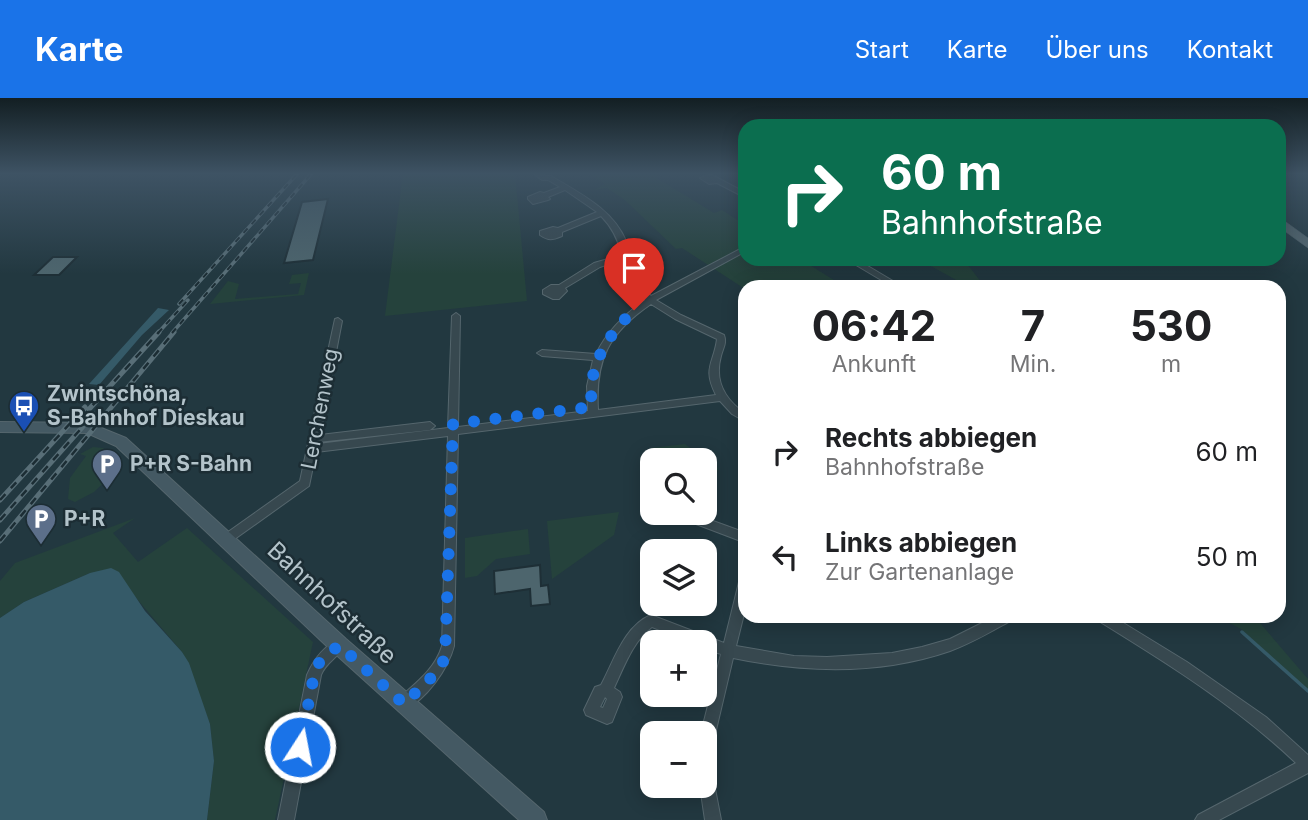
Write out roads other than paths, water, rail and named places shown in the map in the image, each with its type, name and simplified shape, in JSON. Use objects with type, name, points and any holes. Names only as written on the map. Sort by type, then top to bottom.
[{"type":"main road","points":[[1286,226],[1308,244]]},
{"type":"street","points":[[592,207],[617,230],[632,277],[650,300],[721,337],[713,367],[720,395],[738,412]]},
{"type":"street","points":[[558,230],[601,213]]},
{"type":"street","points":[[710,267],[738,252]]},
{"type":"street","points":[[560,288],[597,265],[626,256]]},
{"type":"street","points":[[592,410],[591,388],[598,357],[619,324],[650,300],[710,267],[738,257]]},
{"type":"street","points":[[862,266],[888,280]]},
{"type":"street","points":[[404,704],[437,672],[448,646],[456,316]]},
{"type":"street","name":"Lerchenweg","points":[[225,540],[305,483],[338,321]]},
{"type":"street","points":[[542,353],[598,357]]},
{"type":"street","points":[[313,444],[720,395]]},
{"type":"street","name":"Bahnhofstraße","points":[[4,427],[100,437],[127,449],[404,704],[536,820]]},
{"type":"street","points":[[711,525],[738,535]]},
{"type":"street","points":[[711,721],[738,610]]},
{"type":"street","points":[[606,690],[634,637],[645,623],[651,621],[674,630]]},
{"type":"street","points":[[717,647],[781,661],[872,661],[949,645],[993,623]]},
{"type":"street","points":[[1113,623],[1174,660],[1244,709],[1308,765],[1203,820]]},
{"type":"street","points":[[286,820],[314,675],[319,663],[339,645]]},
{"type":"street","points":[[709,798],[713,820]]},
{"type":"water","points":[[158,308],[169,310],[142,335],[99,385],[89,384]]},
{"type":"water","points":[[111,568],[119,572],[145,611],[189,663],[210,724],[214,761],[207,820],[0,820],[0,618],[24,602],[90,573]]},
{"type":"waterway","points":[[1242,632],[1308,691]]},
{"type":"railway","points":[[179,304],[267,207]]},
{"type":"railway","points":[[172,333],[283,207]]},
{"type":"railway","points":[[158,333],[188,300]]},
{"type":"railway","points":[[82,417],[159,332]]},
{"type":"railway","points":[[0,541],[174,332]]},
{"type":"railway","points":[[0,500],[85,407]]},
{"type":"railway","points":[[0,520],[94,414]]},
{"type":"place","name":"Zwintschöna, S-Bahnhof Dieskau","points":[[24,433]]},
{"type":"place","name":"P+R S-Bahn","points":[[107,491]]},
{"type":"place","name":"P+R","points":[[41,546]]}]
